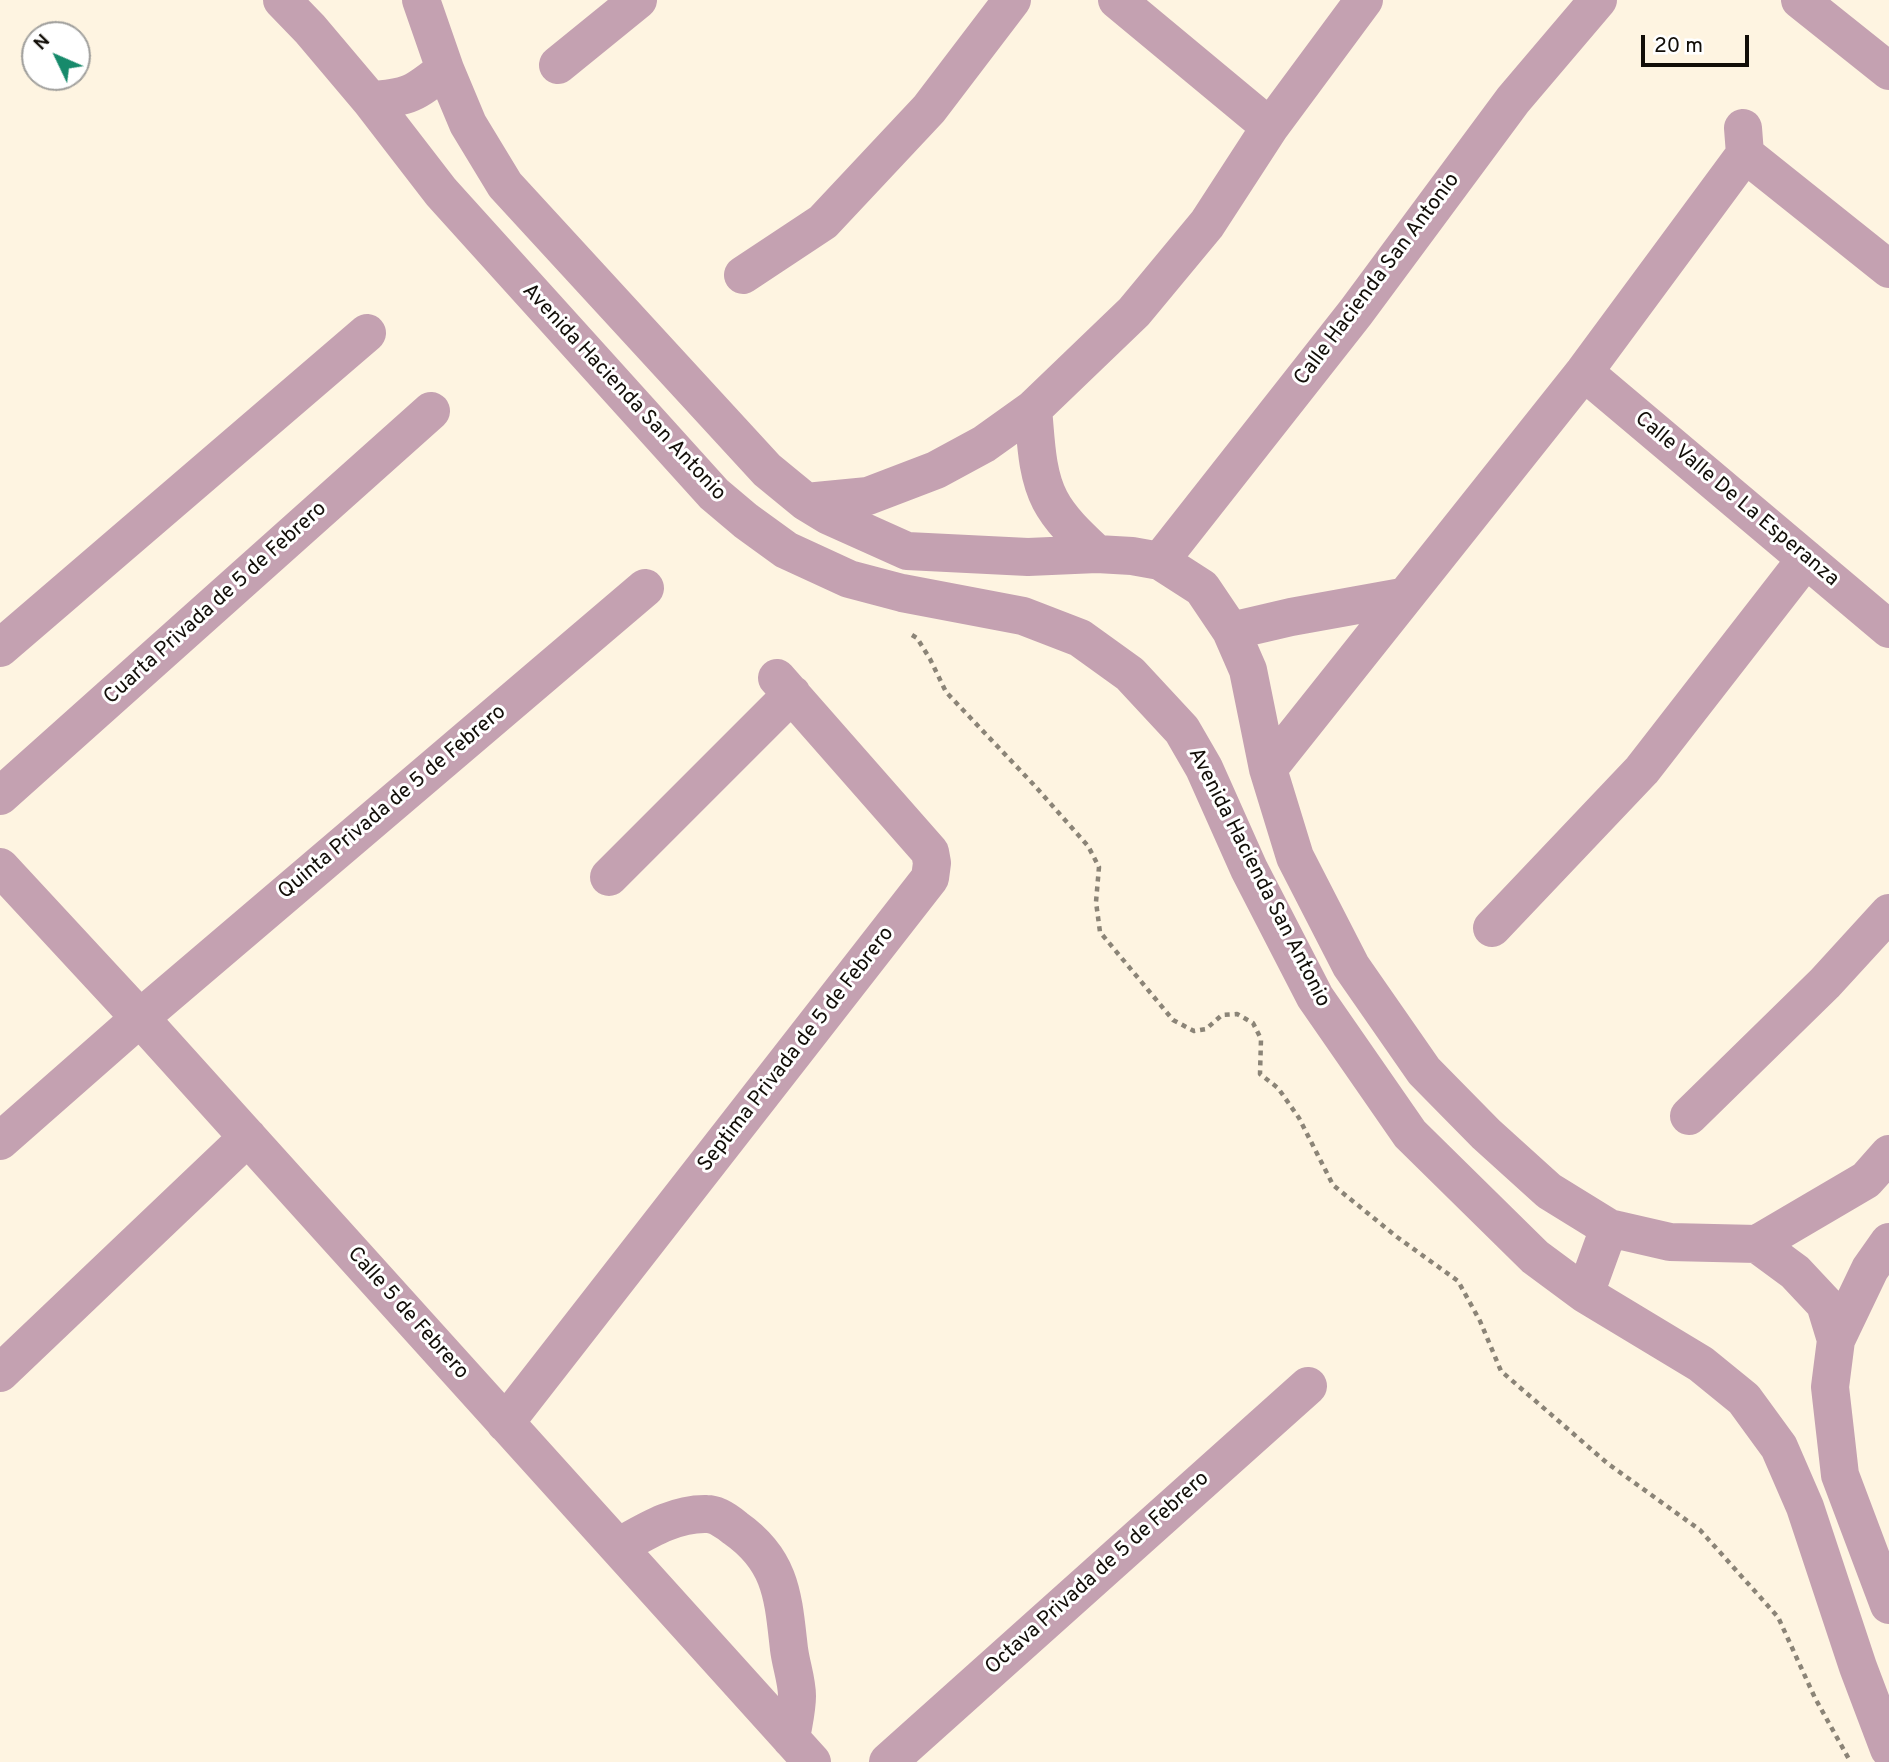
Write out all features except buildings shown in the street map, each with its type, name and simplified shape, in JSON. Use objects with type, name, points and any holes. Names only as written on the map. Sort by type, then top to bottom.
[{"type":"street","name":"Avenida Hacienda San Antonio","points":[[282,0],[370,100],[441,192],[714,494],[746,521],[786,550],[849,579],[902,593],[1023,616],[1080,638],[1130,674],[1181,730],[1204,768],[1249,869],[1315,997],[1410,1134],[1535,1258],[1585,1294],[1701,1364],[1744,1399],[1779,1447],[1805,1507],[1858,1667],[1889,1749]]},
{"type":"street","name":"Avenida Hacienda San Antonio","points":[[421,0],[468,124],[505,185],[767,470],[806,502],[829,516],[907,551],[1028,557],[1097,554],[1160,561],[1202,588],[1231,631],[1248,670],[1268,769],[1295,856],[1351,966],[1424,1071],[1486,1134],[1549,1191],[1609,1228],[1670,1242],[1757,1244]]},
{"type":"street","points":[[558,65],[638,0]]},
{"type":"street","points":[[743,275],[823,222],[929,109],[1012,0]]},
{"type":"street","points":[[1117,0],[1270,127]]},
{"type":"street","points":[[806,502],[868,496],[936,470],[984,444],[1033,409],[1134,312],[1207,224],[1270,127],[1364,0]]},
{"type":"street","name":"Calle Hacienda San Antonio","points":[[1160,561],[1356,312],[1513,100],[1598,0]]},
{"type":"street","points":[[1800,0],[1889,71]]},
{"type":"street","points":[[370,100],[399,98],[425,85],[445,69]]},
{"type":"street","points":[[1268,769],[1402,597],[1584,372],[1744,141],[1889,269]]},
{"type":"street","points":[[0,648],[366,333]]},
{"type":"street","name":"Calle Valle De La Esperanza","points":[[1584,372],[1889,629]]},
{"type":"street","points":[[1033,409],[1039,468],[1050,500],[1070,528],[1097,554]]},
{"type":"street","name":"Cuarta Privada de 5 de Febrero","points":[[0,796],[431,411]]},
{"type":"street","points":[[902,593],[907,551]]},
{"type":"street","points":[[1492,928],[1642,770],[1806,559]]},
{"type":"street","name":"Quinta Privada de 5 de Febrero","points":[[0,1141],[140,1018],[645,589]]},
{"type":"street","points":[[1231,631],[1402,597]]},
{"type":"street","name":"Septima Privada de 5 de Febrero","points":[[505,1423],[930,878],[932,863],[930,852],[785,686],[609,877]]},
{"type":"street","points":[[1249,869],[1295,856]]},
{"type":"street","name":"Calle 5 de Febrero","points":[[0,867],[140,1018],[802,1750]]},
{"type":"street","points":[[1689,1116],[1815,993],[1889,913]]},
{"type":"street","points":[[0,1373],[248,1138]]},
{"type":"street","points":[[1836,1340],[1825,1304],[1795,1272],[1757,1244],[1881,1178]]},
{"type":"street","points":[[1585,1294],[1609,1228]]},
{"type":"street","points":[[1889,1242],[1870,1269],[1836,1340],[1830,1388],[1840,1475],[1889,1605]]},
{"type":"street","name":"Octava Privada de 5 de Febrero","points":[[888,1762],[1308,1387]]},
{"type":"street","points":[[1793,1482],[1840,1475]]},
{"type":"street","points":[[618,1547],[656,1526],[685,1516],[709,1514],[729,1523],[751,1539],[768,1561],[783,1595],[802,1750]]},
{"type":"path","points":[[902,593],[895,623],[917,638],[946,692],[1088,846],[1099,867],[1096,902],[1100,932],[1173,1020],[1194,1031],[1206,1029],[1222,1016],[1237,1014],[1253,1023],[1261,1039],[1260,1074],[1278,1088],[1298,1118],[1334,1185],[1397,1237],[1458,1281],[1501,1371],[1607,1462],[1700,1530],[1718,1549],[1778,1617],[1815,1698],[1851,1762]]}]
